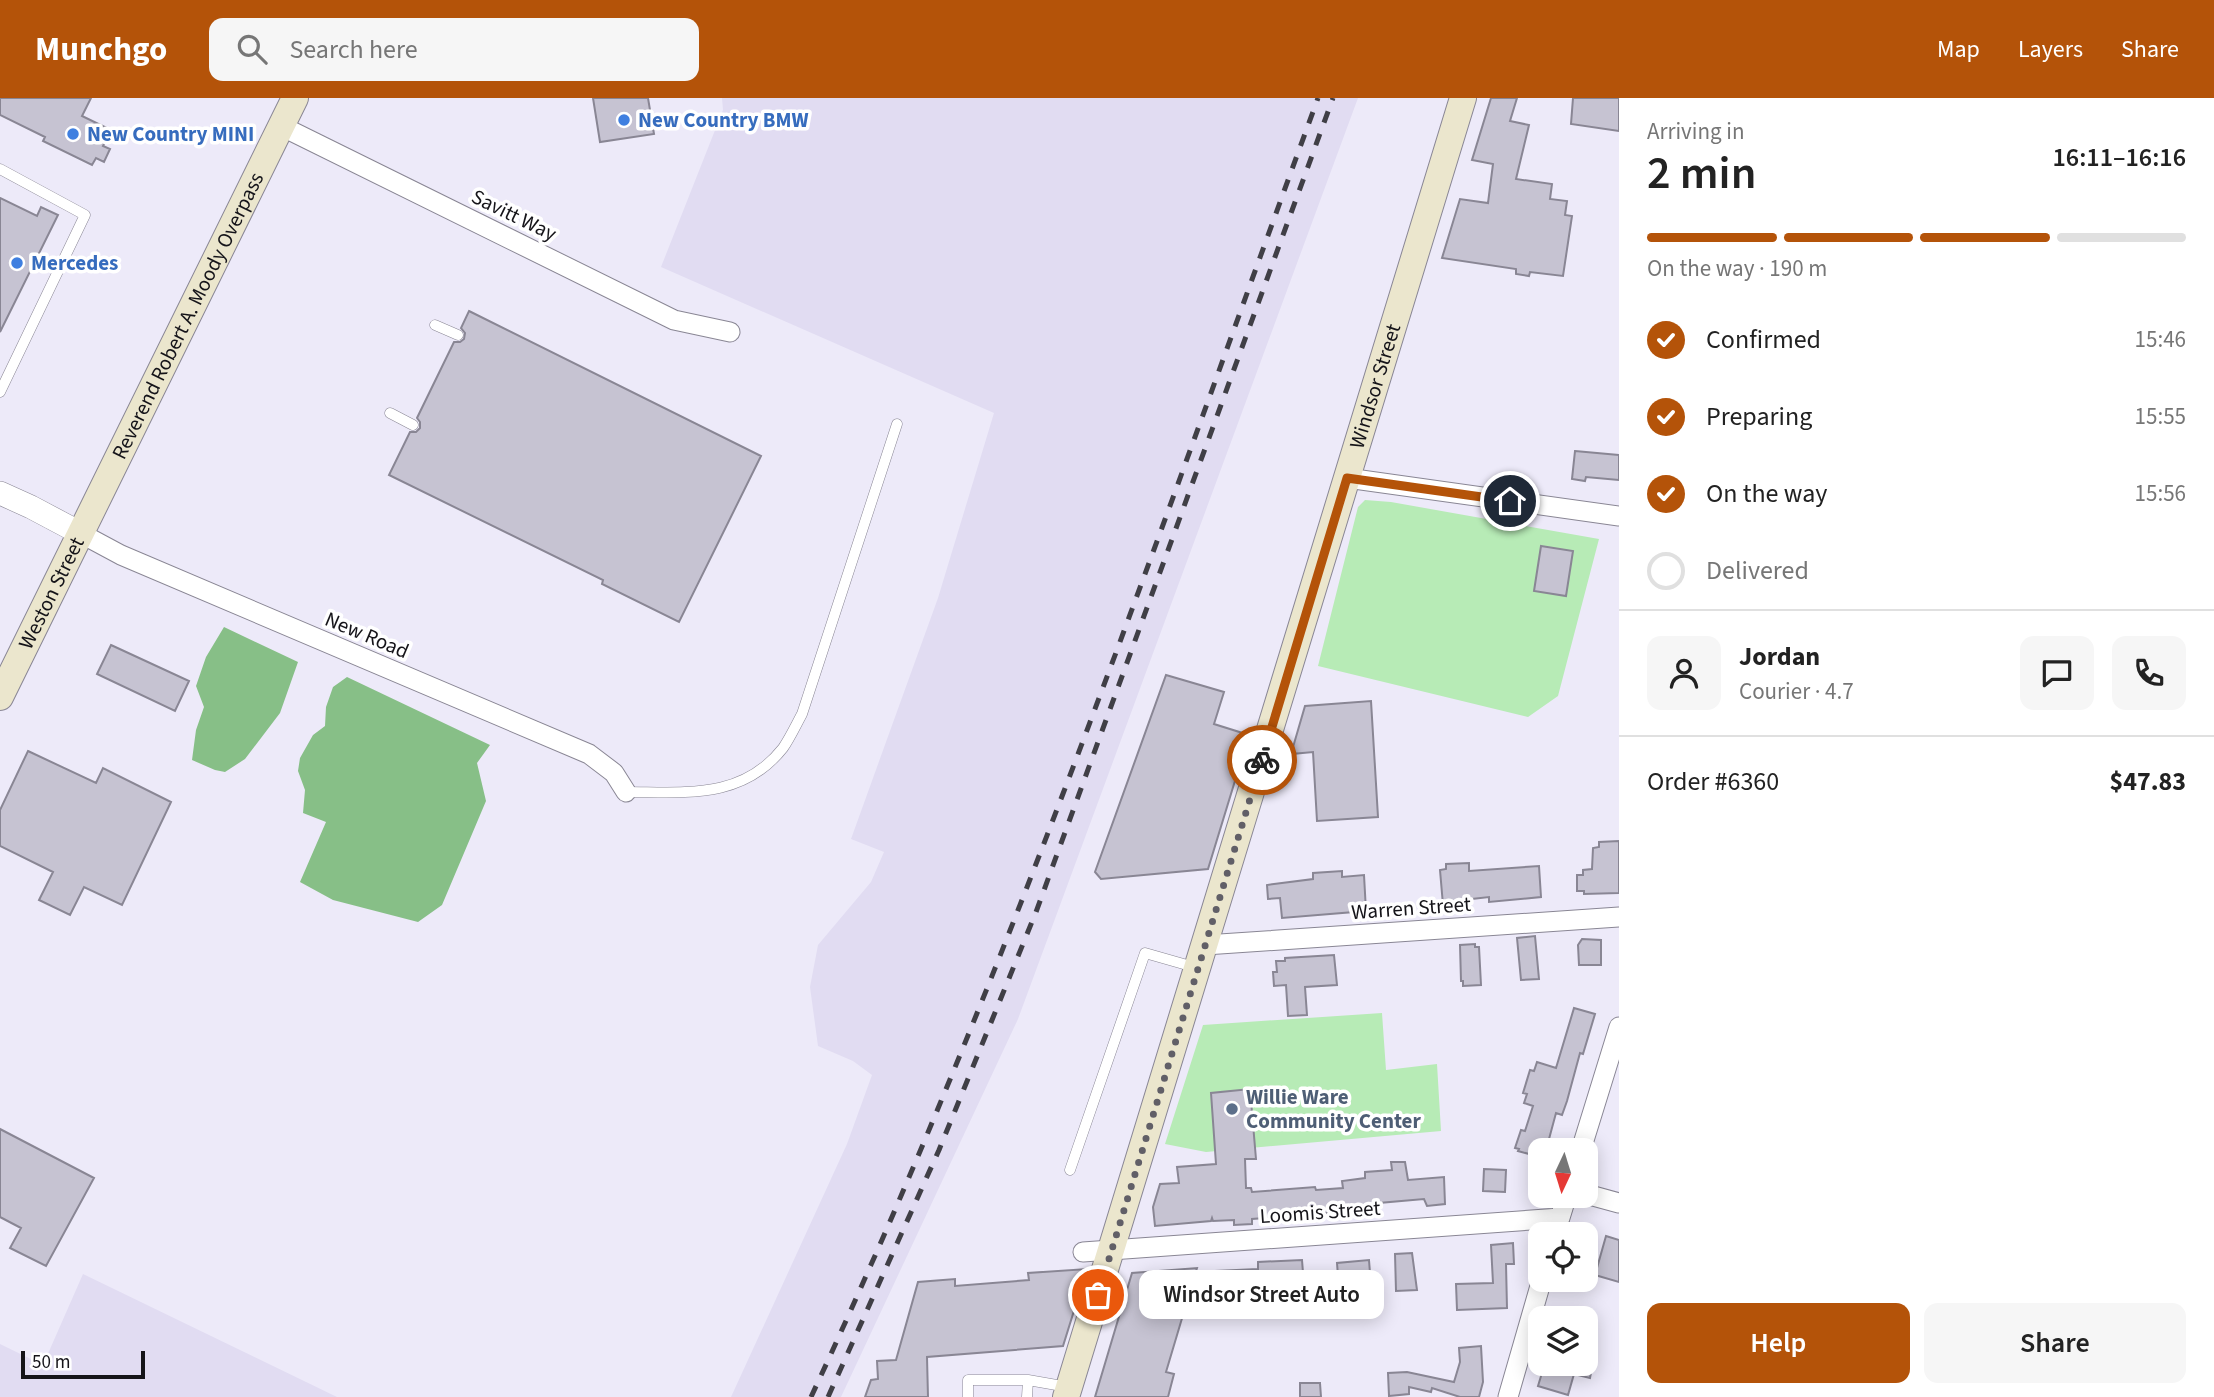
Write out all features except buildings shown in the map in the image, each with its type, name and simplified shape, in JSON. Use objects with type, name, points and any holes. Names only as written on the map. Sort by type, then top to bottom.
[{"type":"main road","name":"Reverend Robert A. Moody Overpass","points":[[80,533],[295,98]]},
{"type":"main road","name":"Windsor Street","points":[[1068,1392],[1463,98]]},
{"type":"main road","name":"Weston Street","points":[[0,697],[80,533]]},
{"type":"street","name":"Savitt Way","points":[[281,126],[674,320],[730,332]]},
{"type":"street","points":[[1347,478],[1619,516]]},
{"type":"street","name":"Weston Street","points":[[0,493],[31,506],[80,533]]},
{"type":"street","name":"New Road","points":[[80,533],[121,555],[589,754],[614,773],[626,792]]},
{"type":"street","name":"Warren Street","points":[[1202,956],[1619,917]]},
{"type":"street","points":[[1585,1138],[1619,1027]]},
{"type":"street","points":[[1598,1197],[1619,1203]]},
{"type":"street","name":"Loomis Street","points":[[1083,1252],[1528,1228]]},
{"type":"street","points":[[1508,1397],[1538,1292]]},
{"type":"lane","points":[[0,169],[85,215],[0,392]]},
{"type":"lane","points":[[435,325],[457,335]]},
{"type":"lane","points":[[390,413],[413,425]]},
{"type":"lane","points":[[626,792],[724,789],[755,775],[783,748],[802,714],[897,424]]},
{"type":"lane","points":[[1070,1170],[1145,953],[1202,956]]},
{"type":"lane","points":[[968,1397],[968,1380],[1028,1380],[1068,1392]]},
{"type":"lane","points":[[1027,1397],[1028,1380]]},
{"type":"shaded area","points":[[722,98],[1358,98],[1018,1019],[841,1397],[731,1397],[847,1144],[872,1075],[853,1061],[818,1046],[810,987],[818,945],[871,882],[884,852],[851,839],[938,598],[994,413],[661,267],[723,110]]},
{"type":"shaded area","points":[[83,1274],[337,1397],[0,1397],[0,1344],[43,1365]]},
{"type":"green space","points":[[1365,500],[1391,502],[1599,539],[1558,696],[1528,717],[1318,666],[1358,507]]},
{"type":"green space","points":[[224,627],[298,662],[280,713],[245,759],[225,772],[192,760],[196,730],[204,707],[196,686],[206,657]]},
{"type":"green space","points":[[347,677],[490,745],[477,763],[486,801],[442,905],[418,922],[333,900],[300,882],[326,822],[303,813],[305,790],[298,771],[300,758],[313,735],[325,726],[326,707],[333,687]]},
{"type":"green space","points":[[1382,1013],[1386,1070],[1437,1064],[1441,1131],[1206,1152],[1165,1144],[1203,1025]]},
{"type":"railway","points":[[811,1397],[883,1238],[1016,916],[1139,590],[1318,98]]},
{"type":"railway","points":[[828,1397],[939,1150],[1036,912],[1333,98]]},
{"type":"way so far","points":[[1098,1295],[1262,760]]},
{"type":"place","name":"New Country BMW","points":[[624,120]]},
{"type":"place","name":"New Country MINI","points":[[73,134]]},
{"type":"place","name":"Mercedes","points":[[17,263]]},
{"type":"place","name":"Willie Ware Community Center","points":[[1232,1109]]},
{"type":"place","name":"Windsor Street Auto","points":[[1098,1295]]},
{"type":"route","points":[[1262,760],[1347,478],[1510,501]]}]
